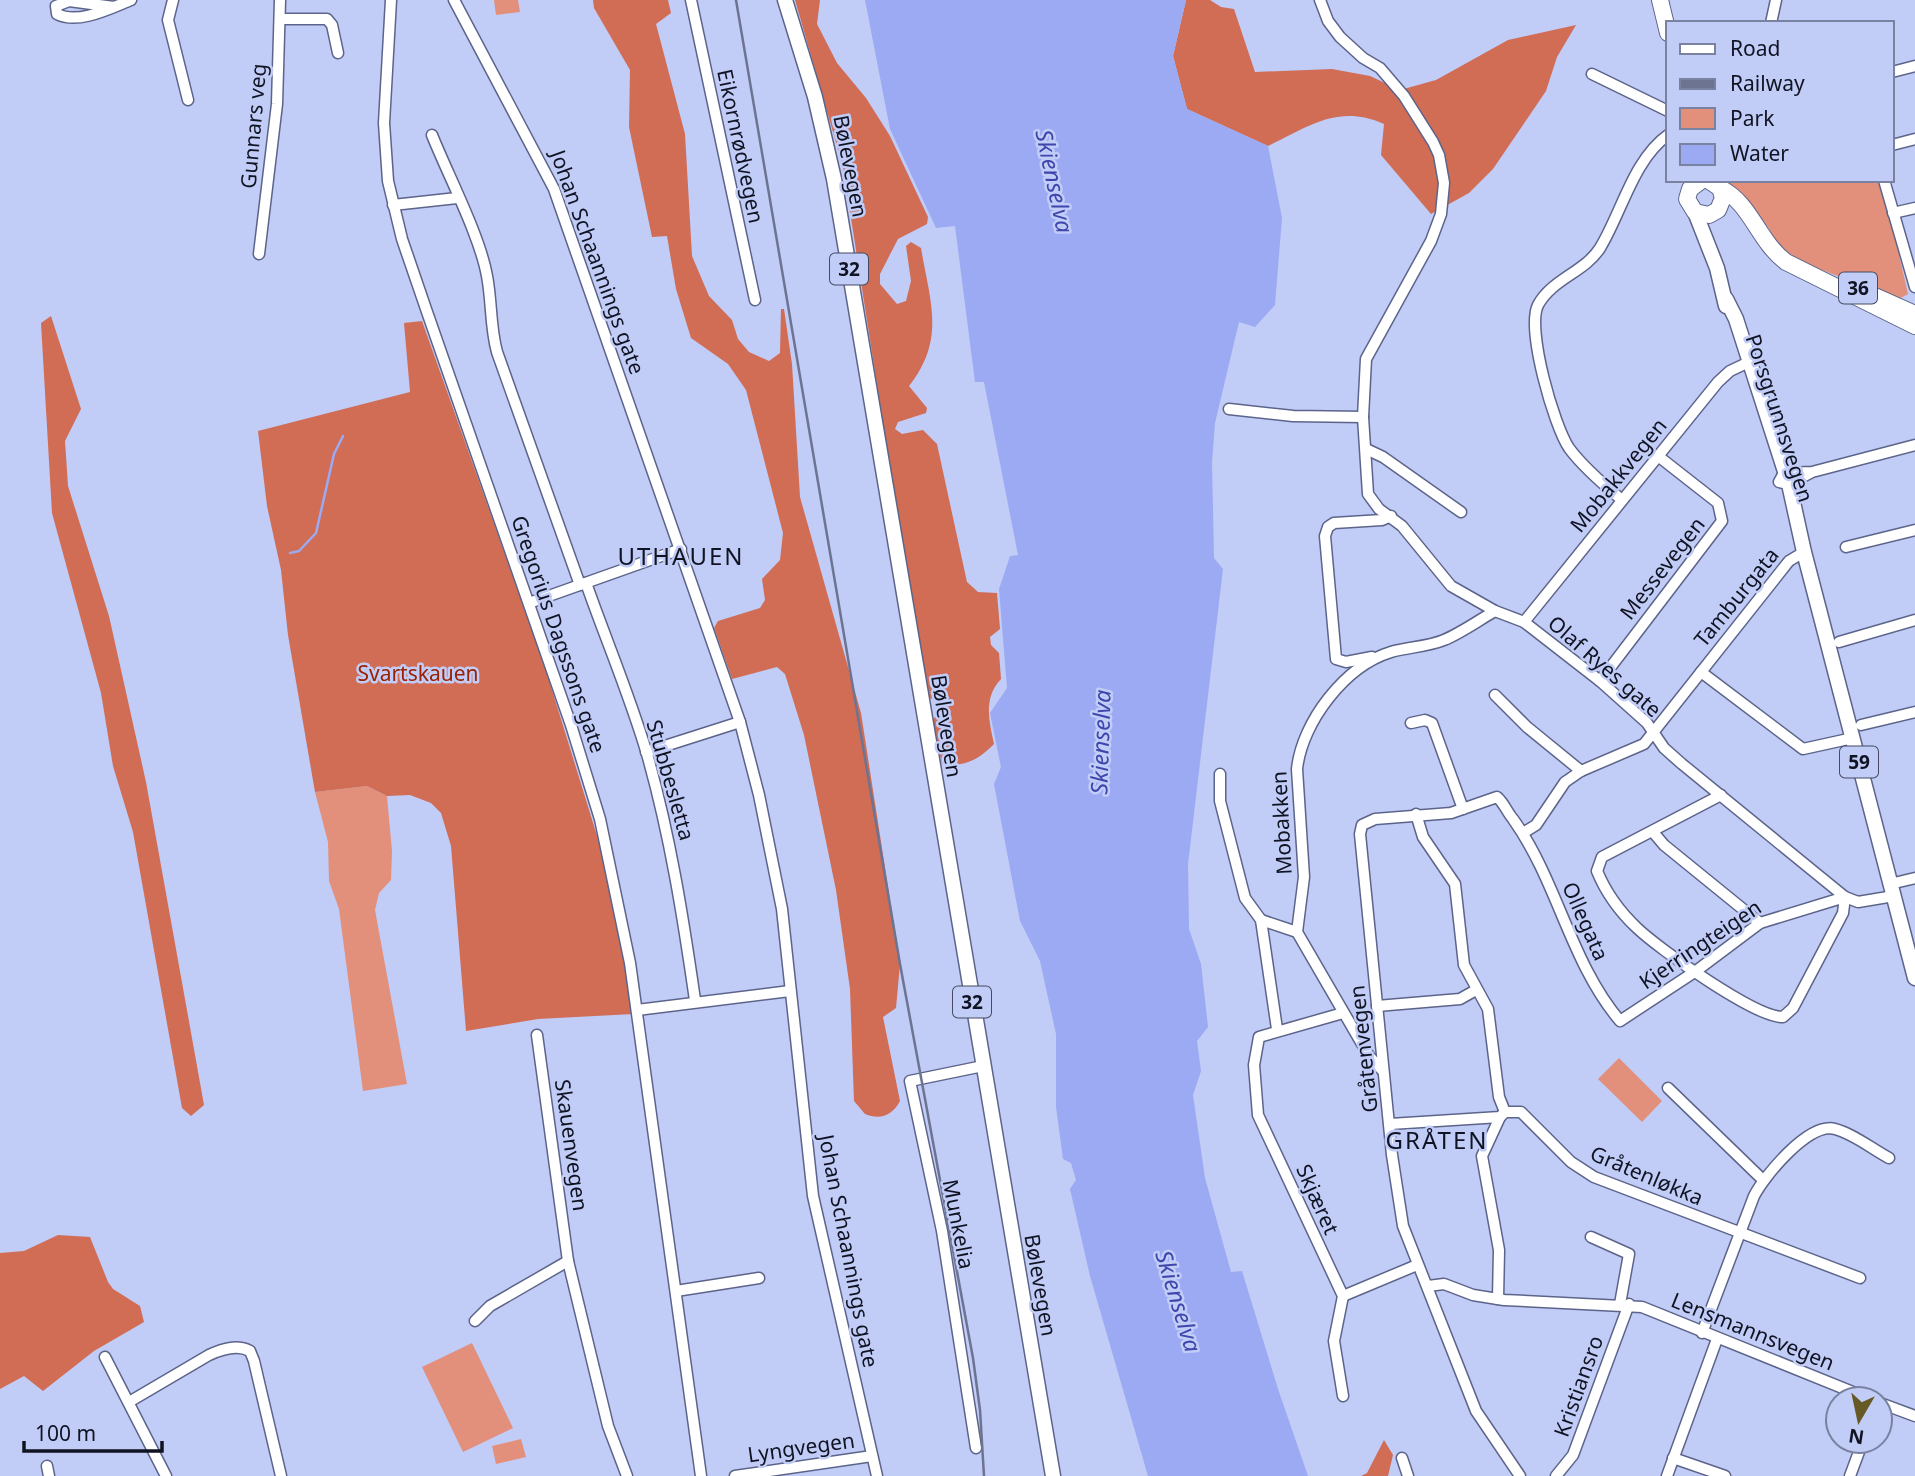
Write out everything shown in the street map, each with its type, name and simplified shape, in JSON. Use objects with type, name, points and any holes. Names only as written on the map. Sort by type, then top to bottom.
[{"type":"highway","points":[[1660,0],[1666,25]]},
{"type":"highway","name":"Porsgrunnsvegen","points":[[1695,212],[1687,199],[1706,183],[1723,198],[1718,211]]},
{"type":"highway","name":"36","points":[[1706,183],[1739,198],[1752,222],[1776,254],[1798,268],[1913,317]]},
{"type":"highway","points":[[1695,212],[1705,216],[1728,210],[1752,222]]},
{"type":"main road","name":"Bølevegen","points":[[785,0],[820,116],[834,179],[1050,1472]]},
{"type":"main road","name":"Porsgrunnsvegen","points":[[1717,268],[1712,232],[1718,211]]},
{"type":"main road","name":"Porsgrunnsvegen","points":[[1695,212],[1717,268],[1745,364],[1784,480],[1915,978]]},
{"type":"street","points":[[114,7],[131,0]]},
{"type":"street","points":[[173,0],[168,20],[188,100]]},
{"type":"street","name":"Gunnars veg","points":[[259,254],[277,104],[280,0]]},
{"type":"street","name":"Gregorius Dagssons gate","points":[[391,0],[383,123],[393,205],[600,819],[615,881],[636,1010],[701,1476]]},
{"type":"street","name":"Johan Schaannings gate","points":[[454,0],[554,188],[740,722],[759,794],[782,909],[813,1196],[877,1476]]},
{"type":"street","name":"Eikornrødvegen","points":[[691,0],[755,300]]},
{"type":"street","name":"Olaf Ryes gate","points":[[1320,0],[1333,28],[1352,49],[1380,68],[1409,103],[1439,155],[1444,183],[1434,234],[1366,359],[1363,417],[1368,495],[1378,509],[1391,516],[1445,580],[1495,611],[1524,622],[1600,681],[1647,723],[1682,764],[1845,897]]},
{"type":"street","points":[[1771,21],[1776,0]]},
{"type":"street","points":[[281,19],[327,19],[332,25],[338,53]]},
{"type":"street","points":[[1894,71],[1915,66]]},
{"type":"street","points":[[1592,74],[1666,110]]},
{"type":"street","name":"Stubbesletta","points":[[432,135],[487,276],[491,330],[497,352],[646,752],[681,896],[695,1000]]},
{"type":"street","points":[[1622,500],[1569,448],[1535,344],[1534,316],[1547,292],[1600,248],[1638,173],[1658,143],[1666,137]]},
{"type":"street","points":[[1894,144],[1915,139]]},
{"type":"street","points":[[1885,182],[1915,287]]},
{"type":"street","points":[[393,205],[457,198]]},
{"type":"street","points":[[1893,214],[1915,208]]},
{"type":"street","name":"Mobakkvegen","points":[[1524,622],[1718,382],[1730,371],[1745,364]]},
{"type":"street","points":[[1229,409],[1293,416],[1363,417]]},
{"type":"street","points":[[1784,480],[1915,445]]},
{"type":"street","points":[[1366,449],[1383,457],[1461,512]]},
{"type":"street","name":"Messevegen","points":[[1600,681],[1722,521],[1718,503],[1658,456]]},
{"type":"street","name":"Mobakken","points":[[1375,659],[1346,662],[1336,659],[1326,531],[1331,524],[1382,520],[1391,516]]},
{"type":"street","points":[[1846,547],[1915,530]]},
{"type":"street","points":[[529,603],[681,549]]},
{"type":"street","name":"Tamburgata","points":[[1523,833],[1536,825],[1565,782],[1581,771],[1644,744],[1789,561],[1804,550]]},
{"type":"street","name":"Mobakken","points":[[1297,932],[1304,877],[1298,756],[1331,695],[1342,681],[1375,659],[1393,651],[1445,640],[1495,611]]},
{"type":"street","points":[[1839,642],[1915,620]]},
{"type":"street","name":"Tamburgata","points":[[1701,672],[1803,749],[1853,738]]},
{"type":"street","points":[[1494,695],[1527,727],[1581,771]]},
{"type":"street","points":[[1861,725],[1915,712]]},
{"type":"street","points":[[1411,723],[1425,720],[1432,723],[1463,809],[1451,813],[1416,814],[1423,837],[1455,884],[1464,965],[1488,1009],[1503,1115],[1482,1156],[1500,1250],[1498,1299]]},
{"type":"street","points":[[646,752],[740,722]]},
{"type":"street","points":[[1220,774],[1220,801],[1245,898],[1261,920],[1277,1030],[1343,1013]]},
{"type":"street","points":[[1721,795],[1602,857],[1597,871],[1616,906],[1637,929],[1713,984],[1772,1015],[1783,1017],[1793,1008],[1836,925],[1845,897],[1858,902],[1892,890],[1915,878]]},
{"type":"street","name":"Ollegata","points":[[1463,809],[1497,797],[1523,833],[1570,927],[1586,970],[1620,1021]]},
{"type":"street","name":"Gråtenvegen","points":[[1416,814],[1375,818],[1363,825],[1360,834],[1399,1209],[1418,1265],[1476,1411],[1520,1476]]},
{"type":"street","points":[[1653,832],[1664,845],[1760,923]]},
{"type":"street","name":"Kjerringteigen","points":[[1620,1021],[1696,971],[1760,923],[1845,897]]},
{"type":"street","points":[[1261,920],[1297,932],[1369,1056],[1384,1071]]},
{"type":"street","points":[[1377,1006],[1460,999],[1476,990]]},
{"type":"street","points":[[636,1010],[695,1000],[790,991]]},
{"type":"street","name":"Skjæret","points":[[1277,1030],[1263,1034],[1257,1040],[1254,1094],[1258,1115],[1343,1296]]},
{"type":"street","name":"Skauenvegen","points":[[537,1035],[568,1261],[608,1426],[627,1476]]},
{"type":"street","name":"Munkelia","points":[[976,1448],[943,1231],[910,1082],[982,1066]]},
{"type":"street","points":[[1668,1088],[1763,1180]]},
{"type":"street","name":"Gråtenløkka","points":[[1390,1124],[1521,1112],[1572,1162],[1594,1177],[1860,1278]]},
{"type":"street","points":[[1702,1333],[1739,1234],[1763,1180],[1802,1142],[1818,1130],[1826,1128],[1846,1133],[1889,1158]]},
{"type":"street","points":[[1591,1237],[1629,1254],[1624,1304]]},
{"type":"street","points":[[475,1321],[491,1306],[568,1261]]},
{"type":"street","points":[[1343,1396],[1334,1342],[1343,1296],[1418,1265]]},
{"type":"street","points":[[676,1291],[759,1278]]},
{"type":"street","name":"Lensmannsvegen","points":[[1428,1286],[1444,1284],[1473,1295],[1498,1299],[1624,1304],[1652,1311],[1834,1385]]},
{"type":"street","name":"Kristiansro","points":[[1556,1476],[1573,1455],[1624,1304]]},
{"type":"street","points":[[1667,1476],[1717,1339]]},
{"type":"street","points":[[129,1402],[209,1355],[222,1350],[243,1348],[250,1351],[281,1476]]},
{"type":"street","points":[[105,1357],[166,1476]]},
{"type":"street","points":[[1894,1408],[1915,1416]]},
{"type":"street","points":[[1850,1476],[1858,1455]]},
{"type":"street","name":"Lyngvegen","points":[[735,1476],[800,1472],[872,1456]]},
{"type":"street","points":[[1402,1458],[1408,1476]]},
{"type":"street","points":[[1673,1458],[1726,1476]]},
{"type":"green space","points":[[494,0],[518,0],[520,12],[496,15]]},
{"type":"green space","points":[[593,0],[668,0],[671,13],[656,24],[685,134],[692,256],[709,296],[732,320],[738,339],[749,352],[769,361],[780,353],[781,309],[784,309],[792,364],[800,497],[861,713],[900,964],[896,1008],[883,1017],[900,1101],[885,1115],[876,1117],[865,1114],[854,1101],[850,989],[836,890],[804,735],[785,674],[777,667],[732,679],[714,628],[718,621],[760,608],[765,600],[762,579],[780,560],[783,533],[746,390],[728,364],[691,338],[676,289],[667,236],[652,237],[629,127],[630,70],[594,8]]},
{"type":"green space","points":[[795,0],[820,0],[817,24],[837,63],[866,98],[890,136],[928,217],[927,224],[898,239],[880,274],[880,284],[897,304],[906,301],[911,281],[906,246],[911,242],[921,248],[931,303],[931,336],[921,369],[909,386],[927,408],[926,413],[898,422],[895,429],[902,434],[923,430],[937,444],[967,582],[978,592],[997,593],[1000,629],[990,637],[991,645],[999,653],[1001,679],[995,686],[989,710],[994,744],[977,758],[964,763],[942,764],[932,721],[943,706],[935,699],[926,698],[843,167]]},
{"type":"green space","points":[[1186,0],[1210,0],[1221,7],[1234,9],[1255,72],[1332,69],[1370,76],[1400,90],[1436,80],[1508,40],[1576,25],[1557,57],[1546,91],[1493,169],[1469,193],[1431,214],[1381,155],[1384,124],[1368,118],[1338,117],[1311,125],[1268,146],[1187,109],[1173,56]]},
{"type":"green space","points":[[1726,182],[1882,182],[1908,294],[1897,300],[1790,257],[1778,246],[1768,227]]},
{"type":"green space","points":[[51,316],[81,409],[65,441],[68,486],[109,616],[146,782],[204,1105],[191,1116],[182,1108],[133,832],[113,766],[101,693],[52,513],[41,323]]},
{"type":"green space","name":"Svartskauen","points":[[422,321],[544,664],[611,881],[633,1014],[538,1019],[466,1031],[451,846],[441,813],[431,803],[410,795],[387,796],[367,786],[315,792],[288,635],[281,570],[267,506],[258,431],[410,392],[404,323]]},
{"type":"green space","points":[[367,786],[387,796],[392,851],[391,880],[379,893],[375,910],[407,1084],[363,1091],[339,909],[329,881],[328,842],[315,792]]},
{"type":"green space","points":[[1619,1058],[1662,1101],[1642,1122],[1598,1079]]},
{"type":"green space","points":[[58,1235],[90,1237],[108,1282],[113,1289],[140,1306],[144,1322],[94,1351],[43,1391],[24,1376],[0,1389],[0,1253],[24,1251]]},
{"type":"green space","points":[[472,1343],[513,1428],[463,1452],[422,1367]]},
{"type":"green space","points":[[521,1439],[526,1457],[496,1464],[492,1446]]},
{"type":"green space","points":[[1384,1440],[1393,1455],[1388,1476],[1361,1476],[1367,1473]]},
{"type":"water","name":"Skienselva","points":[[865,0],[1186,0],[1173,56],[1187,109],[1268,146],[1282,218],[1275,305],[1255,327],[1239,322],[1215,423],[1212,462],[1214,558],[1223,569],[1188,864],[1189,929],[1201,964],[1208,1027],[1197,1041],[1201,1071],[1193,1095],[1205,1178],[1231,1272],[1242,1271],[1308,1476],[1148,1476],[1090,1276],[1070,1189],[1076,1180],[1071,1163],[1063,1159],[1056,1107],[1056,1034],[1040,961],[1020,921],[994,784],[1001,767],[990,713],[1007,688],[999,589],[1010,556],[1018,555],[984,382],[975,382],[955,226],[936,228],[890,129]]},
{"type":"waterway","points":[[290,553],[299,551],[316,533],[334,454],[343,436]]},
{"type":"railway","points":[[736,0],[900,964],[973,1358],[980,1410],[984,1476]]},
{"type":"district","name":"UTHAUEN","points":[[681,555]]},
{"type":"district","name":"GRÅTEN","points":[[1437,1139]]}]
